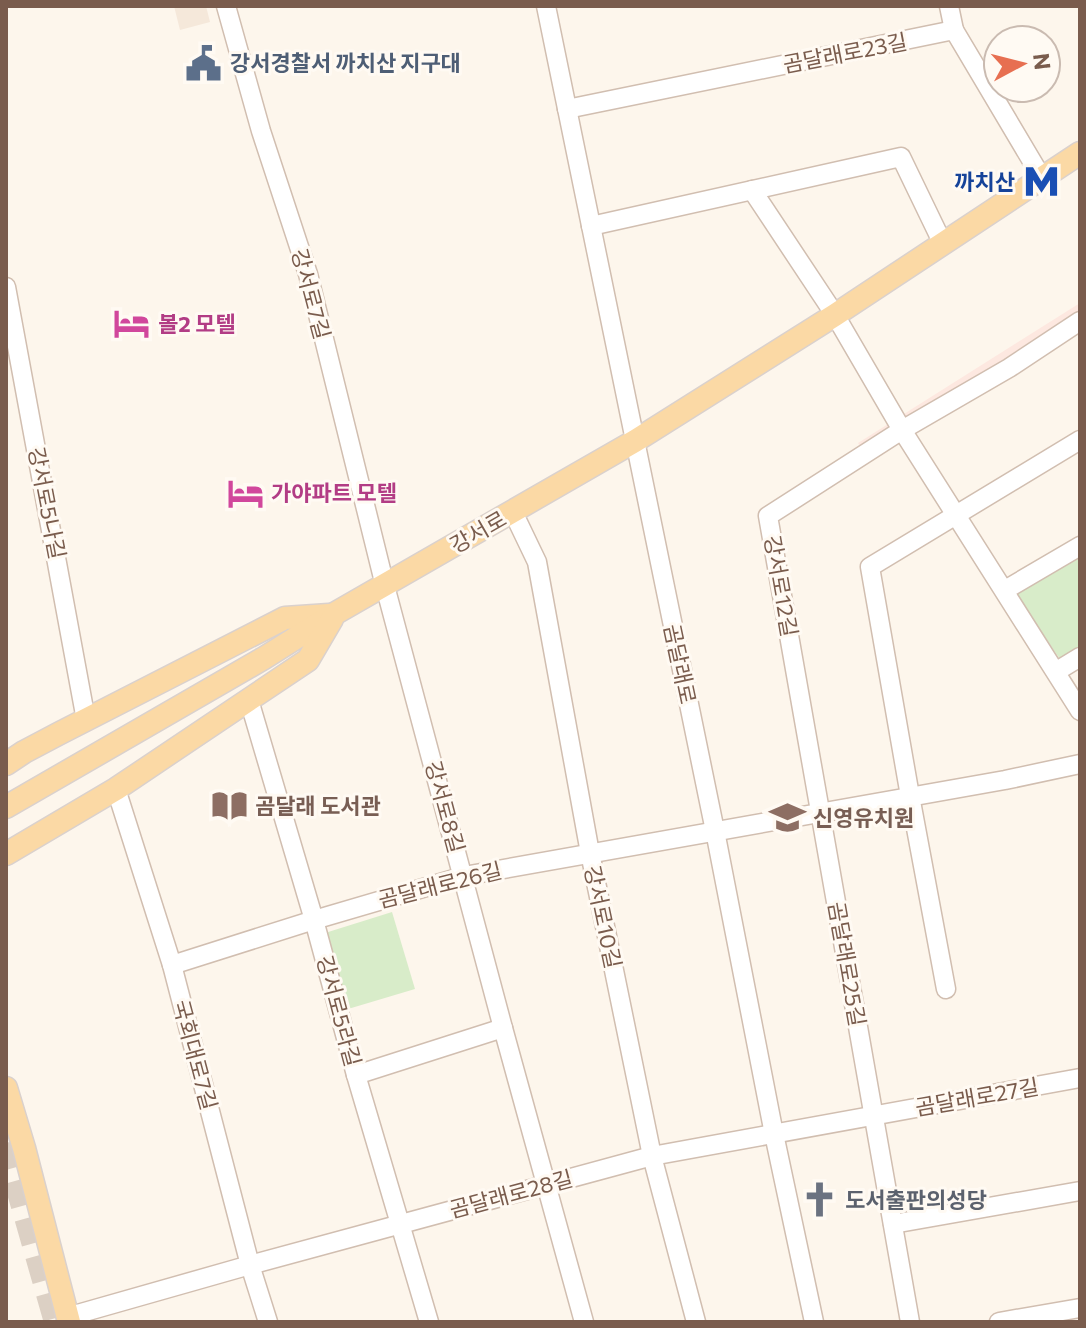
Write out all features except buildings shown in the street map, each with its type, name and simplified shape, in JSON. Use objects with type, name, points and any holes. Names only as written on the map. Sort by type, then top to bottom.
[{"type":"main road","name":"강서로","points":[[6,807],[635,441],[835,315],[1080,153]]},
{"type":"main road","points":[[12,756],[285,618],[334,614]]},
{"type":"main road","points":[[6,854],[116,789],[308,660],[334,614]]},
{"type":"main road","points":[[6,1088],[68,1319]]},
{"type":"street","name":"강서로7길","points":[[226,6],[261,131],[308,274],[385,586]]},
{"type":"street","name":"곰달래로","points":[[546,6],[814,1322]]},
{"type":"street","points":[[949,6],[954,30],[1042,178]]},
{"type":"street","name":"곰달래로23길","points":[[567,109],[954,30]]},
{"type":"street","points":[[591,226],[901,157],[943,244]]},
{"type":"street","points":[[752,190],[835,315],[902,430],[1080,711]]},
{"type":"street","name":"강서로5나길","points":[[6,287],[10,326],[86,720]]},
{"type":"street","name":"강서로12길","points":[[820,812],[768,516],[1080,321]]},
{"type":"street","points":[[946,989],[870,567],[1080,440]]},
{"type":"street","name":"강서로10길","points":[[513,512],[537,562],[590,853],[652,1156],[696,1322]]},
{"type":"street","points":[[1005,590],[1080,546]]},
{"type":"street","name":"강서로8길","points":[[385,586],[584,1322]]},
{"type":"street","points":[[1057,671],[1080,657]]},
{"type":"street","name":"강서로5라길","points":[[249,700],[429,1322]]},
{"type":"street","points":[[715,831],[1080,764]]},
{"type":"street","name":"국회대로7길","points":[[116,789],[172,965],[250,1265],[268,1322]]},
{"type":"street","name":"곰달래로25길","points":[[820,812],[873,1116]]},
{"type":"street","name":"곰달래로26길","points":[[172,965],[464,876],[715,831]]},
{"type":"street","points":[[356,1075],[503,1028]]},
{"type":"street","name":"곰달래로27길","points":[[774,1134],[1080,1078]]},
{"type":"street","points":[[873,1116],[910,1322]]},
{"type":"street","name":"곰달래로28길","points":[[68,1319],[250,1265],[652,1156],[774,1134]]},
{"type":"street","points":[[893,1224],[1080,1191]]},
{"type":"street","points":[[999,1322],[1080,1308]]},
{"type":"shaded area","points":[[174,6],[206,6],[210,22],[180,30]]},
{"type":"shaded area","points":[[1080,303],[1080,330],[870,462],[858,443]]},
{"type":"green space","points":[[1080,556],[1080,651],[1062,662],[1015,594]]},
{"type":"green space","points":[[392,912],[415,989],[348,1009],[325,933]]},
{"type":"tunnel","points":[[6,1143],[57,1322]]},
{"type":"place","name":"강서경찰서 까치산 지구대","points":[[204,63]]},
{"type":"place","name":"까치산","points":[[1041,182]]},
{"type":"place","name":"볼2 모텔","points":[[132,324]]},
{"type":"place","name":"가야파트 모텔","points":[[245,493]]},
{"type":"place","name":"곰달래 도서관","points":[[229,806]]},
{"type":"place","name":"신영유치원","points":[[787,818]]},
{"type":"place","name":"도서출판의성당","points":[[819,1200]]}]
